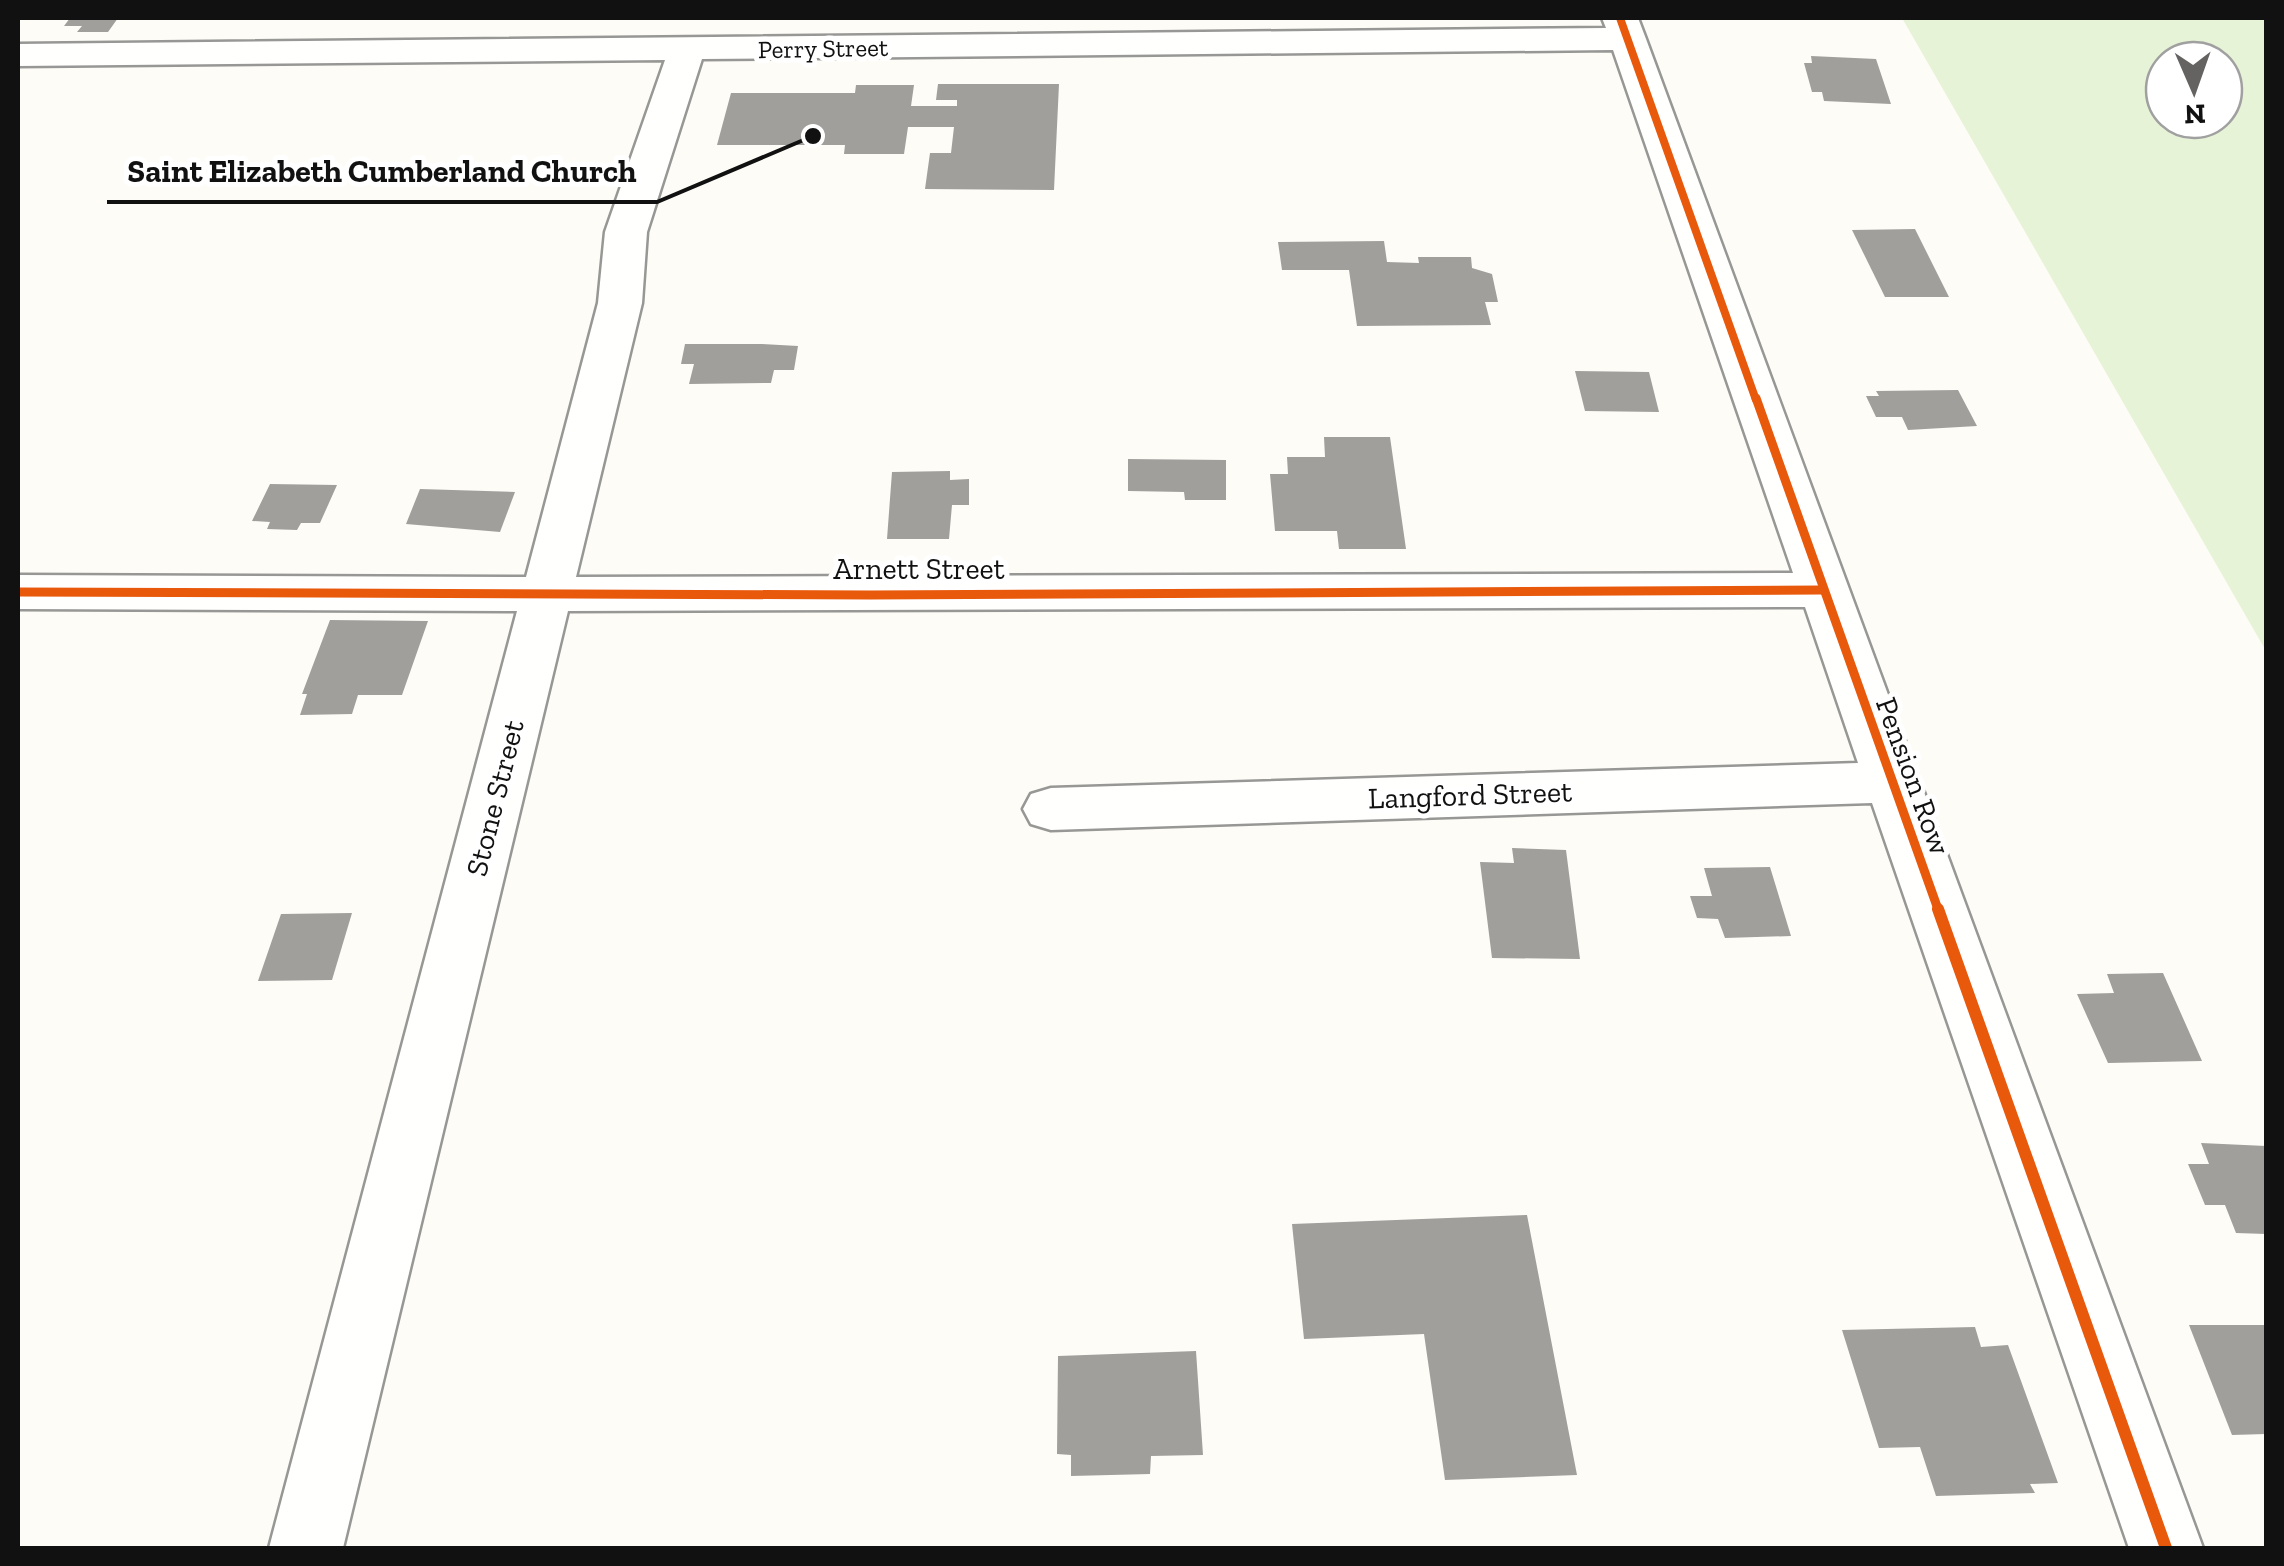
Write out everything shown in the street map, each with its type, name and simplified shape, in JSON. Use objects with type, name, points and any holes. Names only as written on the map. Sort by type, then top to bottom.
[{"type":"street","name":"Perry Street","points":[[18,55],[687,50],[1624,28]]},
{"type":"street","name":"Pension Row","points":[[1624,28],[1889,782],[2166,1548]]},
{"type":"street","name":"Stone Street","points":[[306,1548],[620,304],[626,232],[687,50]]},
{"type":"street","name":"Arnett Street","points":[[18,592],[547,590],[890,595],[1821,590]]},
{"type":"street","name":"Langford Street","points":[[1050,809],[1889,782]]},
{"type":"green space","points":[[1902,18],[2266,18],[2266,651]]},
{"type":"building","points":[[70,18],[118,18],[108,32],[77,32],[82,26],[64,26]]},
{"type":"building","points":[[1811,56],[1876,59],[1891,104],[1824,101],[1822,92],[1812,92],[1804,63],[1812,63]]},
{"type":"building","points":[[938,84],[1059,84],[1054,190],[925,189],[930,153],[951,153],[954,127],[908,127],[904,154],[844,154],[845,145],[717,145],[731,93],[855,93],[856,85],[914,85],[911,106],[957,106],[957,100],[936,100]]},
{"type":"building","points":[[1915,229],[1949,297],[1885,297],[1852,230]]},
{"type":"building","points":[[1384,241],[1387,262],[1419,263],[1418,257],[1471,257],[1472,268],[1492,274],[1498,302],[1485,302],[1491,325],[1357,326],[1349,270],[1282,270],[1278,242]]},
{"type":"building","points":[[685,344],[798,346],[794,370],[774,370],[771,383],[689,384],[694,364],[681,364]]},
{"type":"building","points":[[1575,371],[1649,372],[1659,412],[1585,411]]},
{"type":"building","points":[[1958,390],[1977,426],[1908,430],[1902,417],[1876,417],[1866,396],[1879,396],[1876,391]]},
{"type":"building","points":[[1324,437],[1390,437],[1406,549],[1339,549],[1337,531],[1275,531],[1270,474],[1288,474],[1287,457],[1325,457]]},
{"type":"building","points":[[1128,459],[1226,460],[1226,500],[1185,500],[1184,492],[1128,491]]},
{"type":"building","points":[[950,471],[950,480],[969,479],[969,505],[952,505],[949,539],[887,539],[892,472]]},
{"type":"building","points":[[270,484],[337,485],[320,523],[301,523],[297,530],[267,529],[270,522],[252,521]]},
{"type":"building","points":[[420,489],[515,492],[500,532],[406,524]]},
{"type":"building","points":[[330,620],[428,621],[402,695],[358,695],[352,714],[300,715],[307,694],[302,694]]},
{"type":"building","points":[[1512,848],[1566,850],[1580,959],[1492,958],[1480,862],[1514,863]]},
{"type":"building","points":[[1770,867],[1791,936],[1725,938],[1718,919],[1697,918],[1690,896],[1712,896],[1704,868]]},
{"type":"building","points":[[352,913],[332,980],[258,981],[281,914]]},
{"type":"building","points":[[2163,973],[2202,1061],[2108,1063],[2077,994],[2114,993],[2107,974]]},
{"type":"building","points":[[2201,1143],[2266,1146],[2266,1234],[2236,1233],[2225,1205],[2205,1205],[2188,1164],[2209,1164]]},
{"type":"building","points":[[1527,1215],[1577,1475],[1445,1480],[1424,1334],[1304,1339],[1292,1224]]},
{"type":"building","points":[[2189,1325],[2266,1325],[2266,1434],[2232,1435]]},
{"type":"building","points":[[1975,1327],[1981,1347],[2008,1345],[2058,1483],[2030,1484],[2035,1493],[1936,1496],[1920,1447],[1879,1448],[1842,1330]]},
{"type":"building","points":[[1196,1351],[1203,1455],[1151,1456],[1150,1474],[1071,1476],[1071,1455],[1057,1454],[1058,1356]]},
{"type":"cycle path","points":[[1620,18],[2166,1548]]},
{"type":"cycle path","points":[[18,592],[870,595],[1821,590]]},
{"type":"place","name":"Saint Elizabeth Cumberland Church","points":[[813,136]]}]
